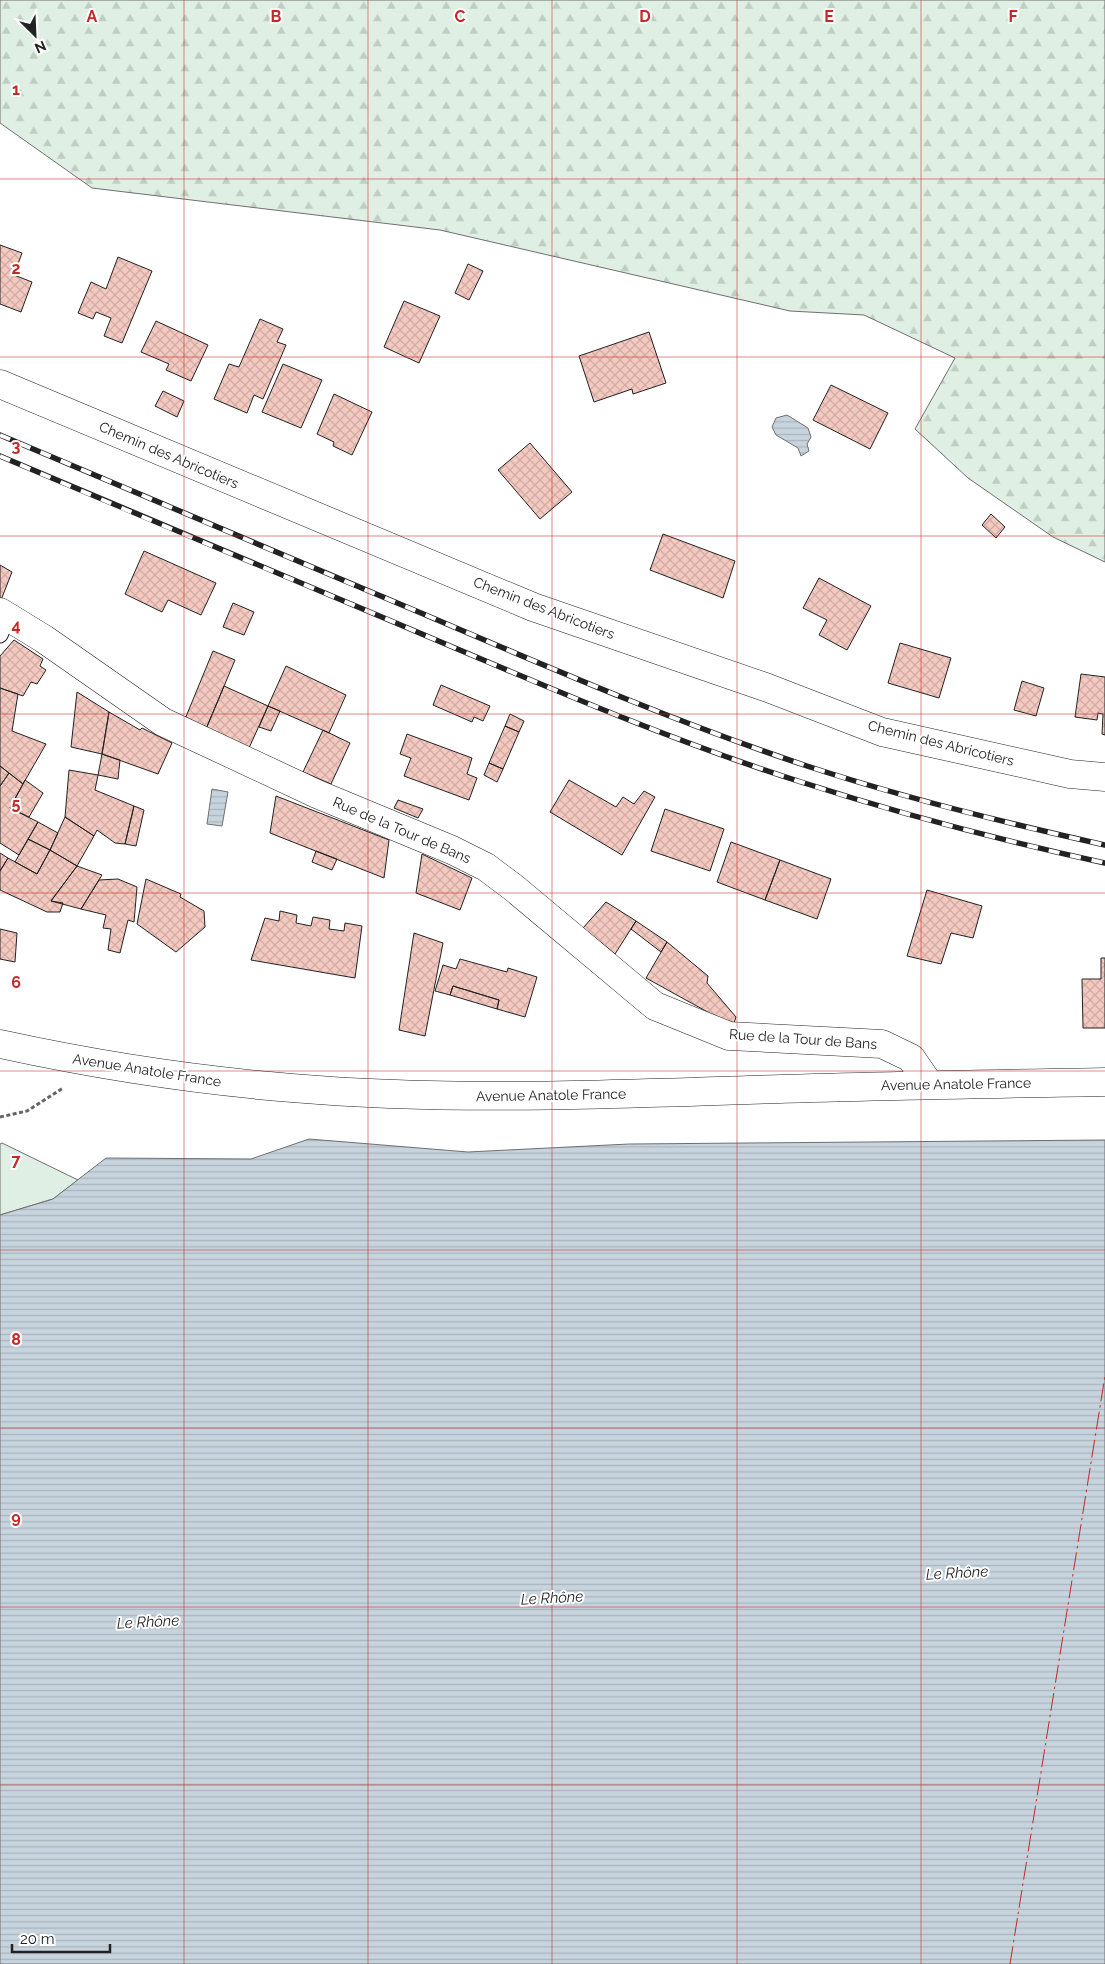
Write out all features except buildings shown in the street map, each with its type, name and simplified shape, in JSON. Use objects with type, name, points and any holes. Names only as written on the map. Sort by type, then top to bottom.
[{"type":"street","name":"Chemin des Abricotiers","points":[[0,384],[534,607],[768,688],[882,732],[1070,774],[1105,777]]},
{"type":"street","name":"Rue de la Tour de Bans","points":[[3,621],[44,639],[163,722],[317,794],[452,850],[486,867],[514,888],[655,1006],[729,1036],[882,1044],[911,1058],[929,1084]]},
{"type":"street","name":"Avenue Anatole France","points":[[0,1044],[157,1073],[292,1088],[374,1093],[492,1097],[929,1084],[1105,1082]]},
{"type":"path","points":[[0,1117],[28,1111],[70,1083]]},
{"type":"green space","points":[[0,0],[1105,0],[1105,562],[1053,537],[968,478],[915,429],[955,358],[864,315],[790,311],[440,230],[92,188],[0,123]]},
{"type":"green space","points":[[2,1143],[78,1180],[53,1199],[0,1215],[0,1144]]},
{"type":"water","points":[[787,415],[808,428],[811,437],[807,444],[809,451],[801,456],[798,448],[776,435],[772,427],[776,418]]},
{"type":"water","points":[[212,789],[228,792],[222,826],[207,824]]},
{"type":"water","name":"Le Rhône","points":[[309,1139],[468,1152],[629,1144],[1105,1140],[1105,1964],[0,1964],[0,1215],[53,1199],[106,1158],[251,1159]]},
{"type":"railway","points":[[0,435],[564,674],[709,731],[807,766],[881,789],[993,819],[1105,845]]},
{"type":"railway","points":[[0,456],[535,682],[694,745],[801,782],[914,816],[1029,846],[1105,863]]},
{"type":"power","points":[[1010,1964],[1105,1376]]}]
